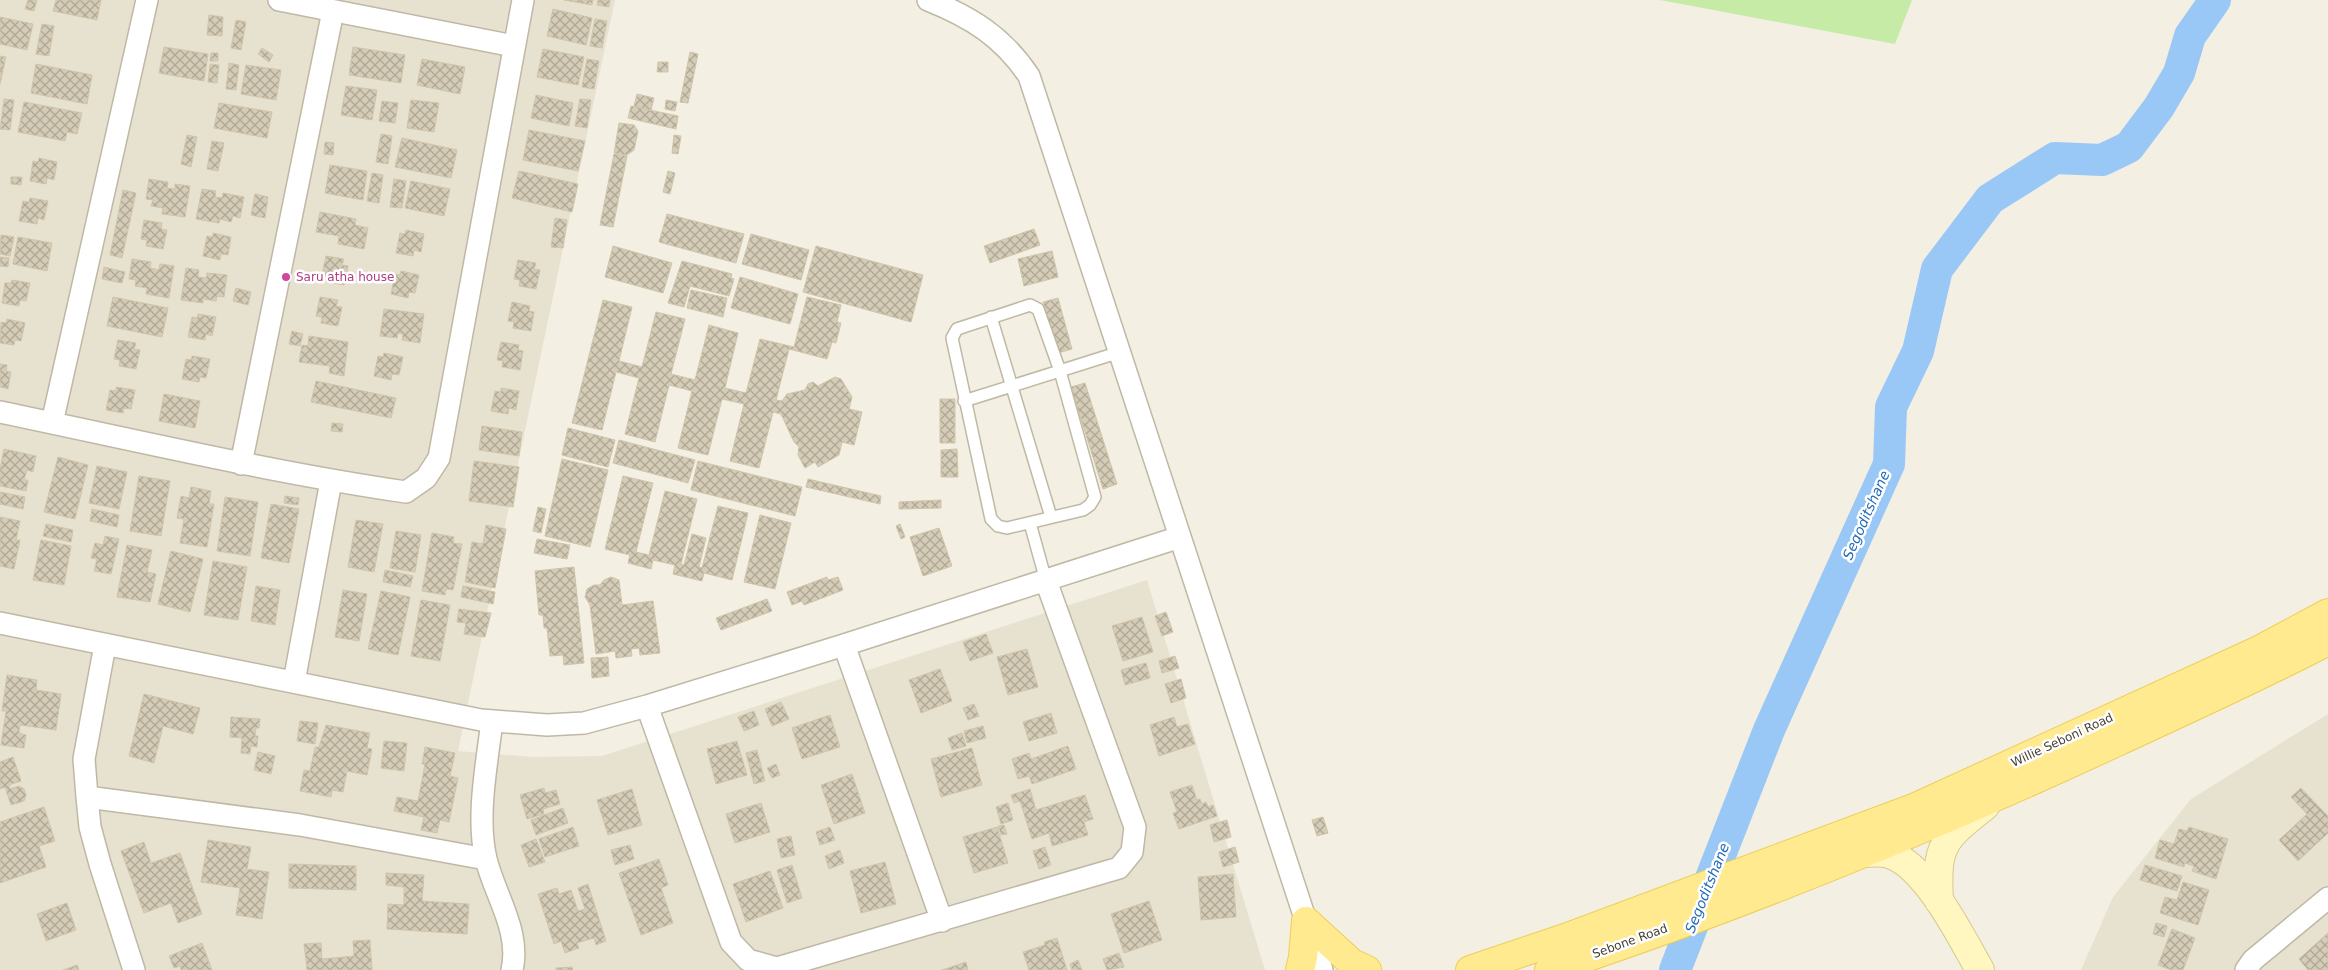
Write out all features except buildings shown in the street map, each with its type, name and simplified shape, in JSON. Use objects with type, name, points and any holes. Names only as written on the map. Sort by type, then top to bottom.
[{"type":"main road","name":"Willie Seboni Road","points":[[1795,866],[1916,807],[2257,651],[2328,613]]},
{"type":"main road","name":"Willie Seboni Road","points":[[1795,866],[1862,853],[1926,828],[1994,799],[2268,672],[2328,641]]},
{"type":"main road","name":"Sebone Road","points":[[1562,957],[1795,866]]},
{"type":"main road","points":[[1300,970],[1306,921]]},
{"type":"main road","points":[[1306,921],[1352,963],[1367,970]]},
{"type":"main road","points":[[1470,970],[1562,957]]},
{"type":"street","points":[[52,423],[147,0]]},
{"type":"street","points":[[279,0],[514,46]]},
{"type":"street","points":[[0,412],[241,464],[331,481],[406,492],[426,478],[439,458],[523,0]]},
{"type":"street","points":[[928,0],[956,11],[988,31],[1014,54],[1029,76],[1322,970]]},
{"type":"street","points":[[241,464],[333,11]]},
{"type":"street","points":[[294,682],[331,481]]},
{"type":"street","points":[[0,623],[492,721],[547,725],[584,723],[647,706],[844,645],[1180,537]]},
{"type":"street","points":[[647,706],[731,942],[748,960],[777,968],[1119,868],[1132,852],[1135,827],[1046,581]]},
{"type":"street","points":[[105,645],[84,759],[87,797],[90,826],[100,864],[134,970]]},
{"type":"street","points":[[844,645],[942,921]]},
{"type":"street","points":[[492,721],[485,774],[483,830],[486,859],[512,934],[512,970]]},
{"type":"street","points":[[87,797],[300,825],[486,859]]},
{"type":"street","points":[[1939,900],[1938,868],[1945,844],[1957,828],[1994,799]]},
{"type":"street","points":[[1862,853],[1888,854],[1905,861],[1939,900],[1980,970]]},
{"type":"street","points":[[2253,967],[2328,898]]},
{"type":"lane","points":[[1034,306],[1038,309],[1060,371],[1095,497],[1090,505],[1082,510],[1007,528],[998,526],[990,519],[964,401],[952,338],[953,333],[956,329],[1015,309],[1034,306]]},
{"type":"lane","points":[[992,317],[1051,518]]},
{"type":"lane","points":[[964,401],[1120,352]]},
{"type":"lane","points":[[1030,523],[1046,581]]},
{"type":"shaded area","points":[[0,0],[615,0],[458,751],[533,757],[602,756],[1147,580],[1265,970],[0,970]]},
{"type":"shaded area","points":[[2328,714],[2328,970],[2081,970],[2113,897],[2191,799]]},
{"type":"green space","points":[[1660,0],[1912,0],[1895,44]]},
{"type":"waterway","name":"Segoditshane","points":[[1675,970],[1769,730],[1889,464],[1891,407],[1918,351],[1937,269],[1990,199],[2055,158],[2102,160],[2129,147],[2159,107],[2179,73],[2190,36],[2215,0]]},
{"type":"place","name":"Saru atha house","points":[[286,277]]}]
